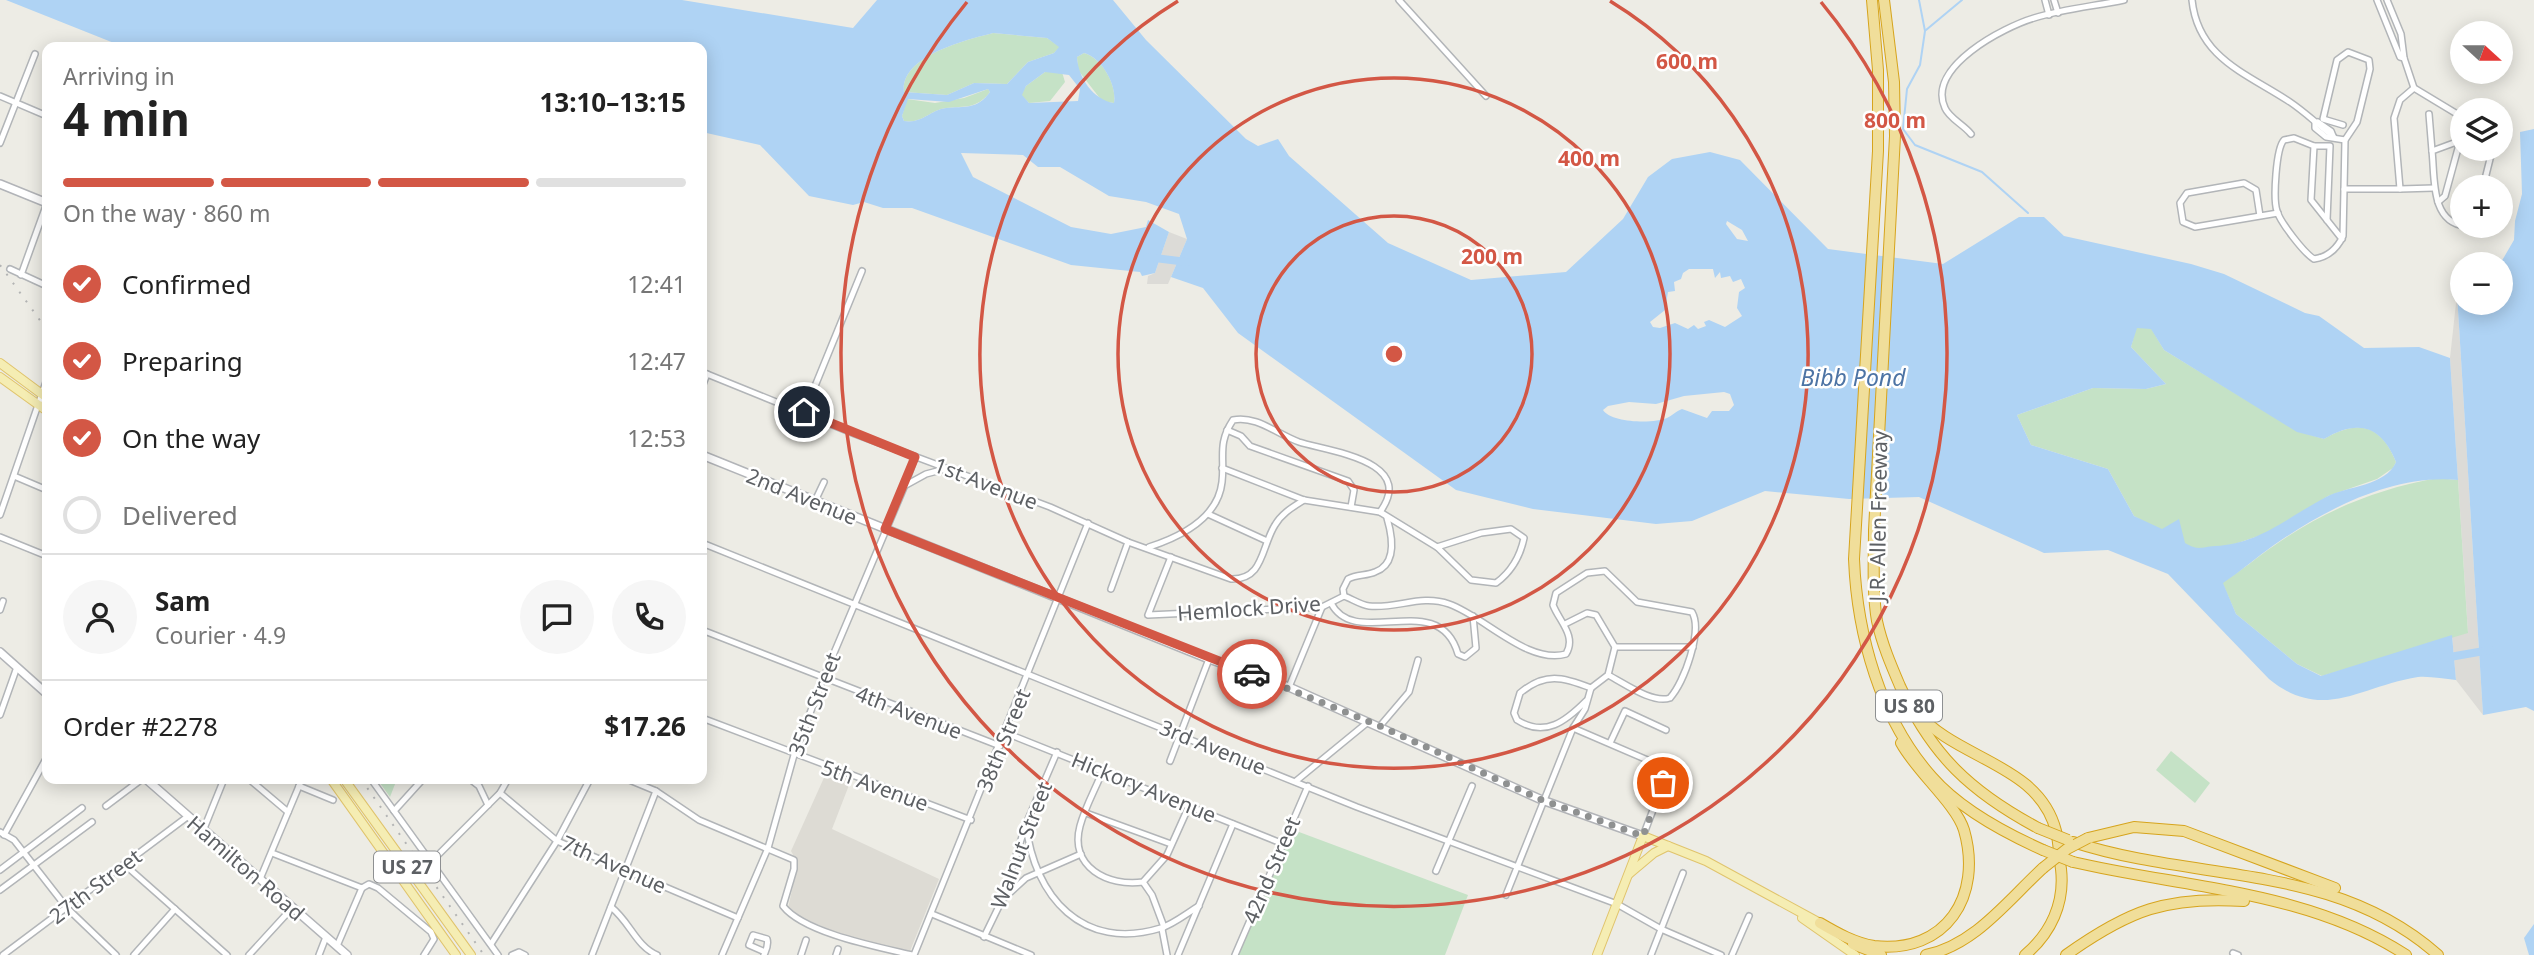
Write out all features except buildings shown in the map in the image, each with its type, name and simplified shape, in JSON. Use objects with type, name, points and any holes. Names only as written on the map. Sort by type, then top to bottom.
[{"type":"highway","name":"J.R. Allen Freeway","points":[[1872,0],[1878,97],[1855,529],[1856,596],[1864,640],[1890,710],[1932,778],[2012,836],[2073,862],[2285,903]]},
{"type":"highway","name":"J.R. Allen Freeway","points":[[1884,0],[1895,109],[1874,530],[1874,592],[1886,653],[1930,743],[1953,769],[2004,810],[2038,828],[2068,840],[2150,861],[2303,886],[2340,896],[2385,915],[2438,955]]},
{"type":"highway","points":[[1820,923],[1846,937],[1872,945],[1908,946],[1933,936],[1949,922],[1962,898],[1968,878],[1968,858],[1961,824],[1910,760],[1889,720],[1864,640]]},
{"type":"highway","points":[[1901,688],[1917,713],[1936,732],[1997,764],[2025,784],[2043,805],[2055,830],[2061,874],[2059,901],[2046,933],[2025,955]]},
{"type":"highway","points":[[1926,955],[1970,936],[2067,849],[2088,838],[2134,827],[2184,831],[2339,890],[2385,915]]},
{"type":"highway","points":[[2066,955],[2105,927],[2152,906],[2203,899],[2285,903]]},
{"type":"highway","name":"US 80","points":[[2285,903],[2323,914],[2385,941],[2406,955]]},
{"type":"highway","points":[[1820,923],[1858,948],[1881,955]]},
{"type":"main road","points":[[0,184],[42,201]]},
{"type":"main road","points":[[0,363],[42,394]]},
{"type":"main road","points":[[0,377],[42,407]]},
{"type":"main road","name":"2nd Avenue","points":[[707,457],[1209,659],[1289,687],[1542,800],[1643,836]]},
{"type":"main road","points":[[0,652],[42,689]]},
{"type":"main road","name":"Hamilton Road","points":[[150,784],[346,955]]},
{"type":"main road","name":"US 27","points":[[335,784],[456,955]]},
{"type":"main road","name":"US 27","points":[[348,784],[471,955]]},
{"type":"main road","points":[[1597,955],[1632,872],[1643,836],[1717,867],[1820,923]]},
{"type":"main road","points":[[1632,872],[1658,842]]},
{"type":"main road","points":[[1632,872],[1654,853],[1668,846]]},
{"type":"main road","points":[[1785,906],[1855,955]]},
{"type":"street","points":[[1399,0],[1486,96]]},
{"type":"street","points":[[2045,0],[2049,15]]},
{"type":"street","points":[[2054,0],[2058,13]]},
{"type":"street","points":[[1971,134],[1946,111],[1942,99],[1946,80],[1958,62],[2001,32],[2049,15],[2124,0]]},
{"type":"street","points":[[2192,0],[2198,28],[2211,49],[2315,121],[2315,128],[2321,125],[2343,125]]},
{"type":"street","points":[[2378,0],[2400,57],[2404,58]]},
{"type":"street","points":[[2387,0],[2399,28],[2404,58],[2414,88],[2450,110]]},
{"type":"street","points":[[2391,31],[2399,28]]},
{"type":"street","points":[[2321,125],[2337,60],[2348,52],[2363,55],[2369,60],[2370,69],[2357,122],[2345,140],[2342,239],[2329,254],[2314,259],[2306,254],[2278,213],[2280,145],[2294,138],[2314,146],[2330,146]]},
{"type":"street","points":[[0,143],[35,54]]},
{"type":"street","points":[[2400,189],[2394,118],[2396,107],[2414,88]]},
{"type":"street","points":[[0,96],[42,114]]},
{"type":"street","points":[[2429,114],[2434,188],[2445,218],[2450,220]]},
{"type":"street","points":[[2321,125],[2335,137],[2345,140]]},
{"type":"street","points":[[2327,220],[2330,146],[2335,137]]},
{"type":"street","points":[[2432,151],[2450,144]]},
{"type":"street","points":[[2314,146],[2311,200],[2342,239]]},
{"type":"street","points":[[2438,202],[2445,196],[2455,161]]},
{"type":"street","points":[[2260,216],[2256,190],[2244,183],[2187,193],[2180,203],[2183,222],[2190,226],[2260,216],[2278,213]]},
{"type":"street","points":[[2344,189],[2434,188]]},
{"type":"street","points":[[21,275],[42,217]]},
{"type":"street","points":[[10,270],[42,284]]},
{"type":"street","points":[[804,412],[862,271]]},
{"type":"street","name":"1st Avenue","points":[[707,374],[1088,523],[1128,542],[1231,579],[1247,578],[1255,573],[1268,541]]},
{"type":"street","points":[[0,515],[42,400]]},
{"type":"street","points":[[1148,547],[1174,537],[1208,514],[1218,496],[1222,468],[1220,447],[1233,420],[1255,420],[1275,433],[1359,458],[1376,468],[1387,486],[1380,512]]},
{"type":"street","points":[[1227,430],[1241,436],[1251,446],[1348,481],[1354,490],[1351,507]]},
{"type":"street","name":"35th Street","points":[[722,955],[768,848],[794,755],[823,679],[915,457]]},
{"type":"street","points":[[1222,468],[1304,500],[1380,512],[1437,547],[1471,580],[1496,583],[1516,561],[1524,538],[1511,529],[1481,533],[1437,547]]},
{"type":"street","points":[[905,485],[926,474],[948,469]]},
{"type":"street","points":[[14,476],[42,488]]},
{"type":"street","points":[[815,502],[824,482]]},
{"type":"street","points":[[0,493],[7,496]]},
{"type":"street","points":[[1208,514],[1268,541],[1275,523],[1304,500]]},
{"type":"street","points":[[1344,596],[1343,589],[1348,579],[1378,572],[1388,562],[1392,536],[1386,516]]},
{"type":"street","name":"38th Street","points":[[913,955],[971,820],[1088,523]]},
{"type":"street","points":[[0,537],[42,554]]},
{"type":"street","points":[[1111,589],[1128,542]]},
{"type":"street","name":"3rd Avenue","points":[[707,545],[1308,786],[1617,904],[1661,929],[1721,955]]},
{"type":"street","name":"Hemlock Drive","points":[[1171,557],[1148,615],[1322,607],[1344,596],[1367,606],[1430,600],[1448,604],[1473,616],[1542,655],[1562,655],[1569,650],[1565,624]]},
{"type":"street","points":[[1506,895],[1573,728],[1585,709],[1591,688],[1608,675],[1615,647],[1596,615],[1587,613],[1565,624],[1553,605],[1556,593],[1587,573],[1605,571],[1637,602],[1692,612],[1697,620],[1697,633],[1673,695],[1664,700],[1608,675]]},
{"type":"street","points":[[0,610],[3,601]]},
{"type":"street","points":[[1331,603],[1337,613],[1345,618],[1377,623],[1405,620],[1437,625],[1450,635],[1458,654],[1465,657],[1476,648],[1473,616]]},
{"type":"street","points":[[1289,687],[1322,607]]},
{"type":"street","name":"4th Avenue","points":[[707,632],[1000,746]]},
{"type":"street","points":[[1615,647],[1693,647]]},
{"type":"street","points":[[1170,761],[1209,659]]},
{"type":"street","points":[[1380,726],[1409,692],[1418,660]]},
{"type":"street","points":[[0,715],[17,667]]},
{"type":"street","points":[[1586,701],[1565,722],[1554,726],[1530,726],[1517,720],[1514,713],[1520,693],[1542,680],[1565,678],[1591,688]]},
{"type":"street","points":[[1610,743],[1625,711],[1666,730]]},
{"type":"street","name":"5th Avenue","points":[[707,720],[971,820]]},
{"type":"street","points":[[1296,781],[1368,722]]},
{"type":"street","points":[[1573,728],[1662,764],[1667,771],[1643,836]]},
{"type":"street","name":"Hickory Avenue","points":[[1006,733],[1281,843]]},
{"type":"street","name":"Walnut Street","points":[[984,937],[1002,900],[1026,824],[1057,752]]},
{"type":"street","points":[[42,765],[2,833],[14,840],[67,908],[116,955]]},
{"type":"street","points":[[1103,770],[1078,840],[1081,854],[1090,870],[1101,878],[1118,883],[1143,883],[1167,855],[1189,806]]},
{"type":"street","points":[[106,806],[137,784]]},
{"type":"street","points":[[202,831],[222,784]]},
{"type":"street","points":[[255,784],[288,813]]},
{"type":"street","points":[[374,784],[498,955]]},
{"type":"street","points":[[394,811],[418,784]]},
{"type":"street","points":[[476,784],[488,805]]},
{"type":"street","points":[[432,862],[500,793],[505,784]]},
{"type":"street","points":[[491,944],[557,841],[587,784]]},
{"type":"street","points":[[639,784],[656,791],[699,820],[794,860],[783,906],[789,915],[846,940],[913,955]]},
{"type":"street","points":[[260,880],[299,786],[332,800]]},
{"type":"street","name":"42nd Street","points":[[1234,955],[1308,786]]},
{"type":"street","points":[[1436,871],[1472,786]]},
{"type":"street","points":[[592,955],[656,791]]},
{"type":"street","name":"7th Avenue","points":[[500,793],[557,841],[738,918]]},
{"type":"street","points":[[0,870],[82,808]]},
{"type":"street","points":[[1086,813],[1171,845]]},
{"type":"street","name":"27th Street","points":[[3,955],[187,817]]},
{"type":"street","points":[[0,890],[92,822]]},
{"type":"street","points":[[1026,824],[1036,872],[1054,900],[1085,924],[1107,932],[1138,933],[1164,927],[1199,906]]},
{"type":"street","points":[[1178,955],[1233,824]]},
{"type":"street","points":[[272,853],[362,888]]},
{"type":"street","points":[[1002,900],[1036,872],[1081,854]]},
{"type":"street","points":[[125,865],[227,955]]},
{"type":"street","points":[[1651,955],[1683,873]]},
{"type":"street","points":[[1143,883],[1152,895],[1164,927],[1162,929],[1167,955]]},
{"type":"street","points":[[337,946],[362,888],[369,884],[410,912],[434,939],[424,955]]},
{"type":"street","points":[[249,955],[293,907]]},
{"type":"street","points":[[611,907],[624,917],[643,952],[657,955]]},
{"type":"street","points":[[134,955],[175,909]]},
{"type":"street","points":[[932,914],[1031,955]]},
{"type":"street","points":[[1732,955],[1749,916]]},
{"type":"street","points":[[753,935],[762,936],[768,941],[765,953],[749,945],[753,935]]},
{"type":"street","points":[[319,955],[326,937]]},
{"type":"street","points":[[800,955],[806,940]]},
{"type":"street","points":[[512,955],[519,952],[525,955]]},
{"type":"shaded area","points":[[1169,232],[1187,239],[1168,284],[1147,284],[1148,276],[1155,273]]},
{"type":"shaded area","points":[[2455,315],[2458,315],[2483,715],[2456,680],[2452,635],[2468,632],[2450,358]]},
{"type":"shaded area","points":[[827,771],[851,780],[832,829],[939,879],[910,951],[847,937],[803,918],[788,908],[798,864],[791,851]]},
{"type":"green space","points":[[993,33],[1047,38],[1060,47],[1054,53],[1028,62],[1007,84],[974,83],[947,95],[904,92],[906,79],[923,59],[952,45]]},
{"type":"green space","points":[[1084,53],[1097,60],[1107,73],[1113,88],[1114,103],[1102,101],[1078,70],[1077,57]]},
{"type":"green space","points":[[1045,72],[1062,72],[1065,82],[1050,101],[1029,103],[1021,95],[1026,86]]},
{"type":"green space","points":[[988,89],[990,92],[985,97],[970,106],[940,109],[921,119],[910,121],[904,121],[902,116],[907,99],[935,103],[964,98]]},
{"type":"green space","points":[[2136,328],[2151,328],[2164,350],[2297,431],[2324,439],[2358,427],[2376,433],[2390,449],[2396,462],[2393,468],[2377,479],[2328,496],[2273,531],[2229,546],[2198,551],[2134,516],[2108,469],[2031,445],[2017,415],[2093,388],[2146,389],[2166,384],[2131,347]]},
{"type":"green space","points":[[2437,478],[2458,480],[2468,633],[2322,676],[2297,664],[2236,614],[2222,582],[2275,545],[2332,511],[2393,488]]},
{"type":"green space","points":[[2171,751],[2210,783],[2195,803],[2156,770]]},
{"type":"green space","points":[[381,784],[395,784],[390,797]]},
{"type":"green space","points":[[1291,829],[1468,895],[1445,955],[1238,955]]},
{"type":"water","name":"Bibb Pond","points":[[6,0],[682,0],[853,28],[877,0],[1113,0],[1146,40],[1246,139],[1258,146],[1278,139],[1289,156],[1388,243],[1471,280],[1566,272],[1623,219],[1648,177],[1672,159],[1710,152],[1740,160],[1828,249],[1943,264],[2019,217],[2044,217],[2064,236],[2191,264],[2224,274],[2305,313],[2319,316],[2364,348],[2419,347],[2450,358],[2458,480],[2434,480],[2385,488],[2338,507],[2274,545],[2223,583],[2236,614],[2297,664],[2321,676],[2452,635],[2456,680],[2418,677],[2342,698],[2307,699],[2289,692],[2269,679],[2168,574],[2108,550],[2044,553],[1919,497],[1849,499],[1765,491],[1692,521],[1656,524],[1533,509],[1456,490],[1238,333],[1203,288],[1171,277],[1187,239],[1179,214],[1146,202],[1109,196],[1060,167],[1038,167],[1023,155],[961,153],[973,177],[1071,227],[1111,234],[1146,227],[1148,220],[1169,232],[1155,273],[1142,276],[1140,272],[1071,265],[912,208],[883,208],[864,202],[853,205],[809,196],[760,145],[707,133],[707,42],[111,42]],"holes":[[[993,33],[1047,38],[1059,47],[1054,53],[1028,62],[1007,84],[974,83],[947,95],[904,92],[906,79],[923,59],[952,45]],[[1084,53],[1102,66],[1111,81],[1114,103],[1106,101],[1088,86],[1080,72],[1077,57]],[[1045,72],[1069,75],[1080,89],[1078,101],[1029,103],[1022,95],[1026,86]],[[988,89],[990,92],[980,102],[965,107],[940,109],[921,119],[910,121],[904,121],[902,116],[908,99],[949,102]],[[1727,221],[1742,230],[1748,241],[1737,239],[1726,224]],[[1689,269],[1713,269],[1715,278],[1720,272],[1721,278],[1730,276],[1733,282],[1741,279],[1745,288],[1739,292],[1737,308],[1742,316],[1725,327],[1709,320],[1704,322],[1706,326],[1698,329],[1694,325],[1688,329],[1675,323],[1660,328],[1653,327],[1650,322],[1665,310],[1668,292],[1675,291],[1674,282],[1681,279],[1683,273]],[[2137,328],[2151,329],[2164,350],[2297,432],[2324,439],[2347,429],[2367,429],[2383,440],[2396,462],[2391,470],[2375,481],[2326,497],[2259,535],[2231,544],[2197,548],[2189,545],[2185,543],[2179,519],[2162,529],[2134,516],[2108,469],[2031,445],[2017,415],[2093,388],[2146,389],[2166,384],[2131,347]],[[1724,392],[1730,394],[1734,405],[1729,411],[1712,411],[1707,418],[1682,409],[1667,418],[1643,422],[1615,418],[1603,410],[1608,406],[1629,402],[1656,404],[1684,396]]]},
{"type":"water","points":[[2534,129],[2534,711],[2526,707],[2483,715],[2458,315],[2513,315],[2513,252],[2507,252],[2514,240],[2515,221],[2522,194],[2520,132]]},
{"type":"water","points":[[2534,924],[2534,955],[2529,955],[2524,938]]},
{"type":"waterway","points":[[1919,0],[1925,31],[1920,65],[1907,89],[1903,129],[1915,145],[1982,172],[2028,213]]},
{"type":"waterway","points":[[1926,30],[1962,0]]},
{"type":"waterway","points":[[1147,257],[1187,262]]},
{"type":"waterway","points":[[2444,658],[2490,650]]},
{"type":"railway","points":[[0,265],[42,323]]},
{"type":"railway","points":[[364,784],[484,955]]},
{"type":"way so far","points":[[1252,674],[1380,726],[1542,800],[1643,836],[1663,783]]},
{"type":"route","points":[[804,412],[915,457],[885,529],[1252,674]]}]
